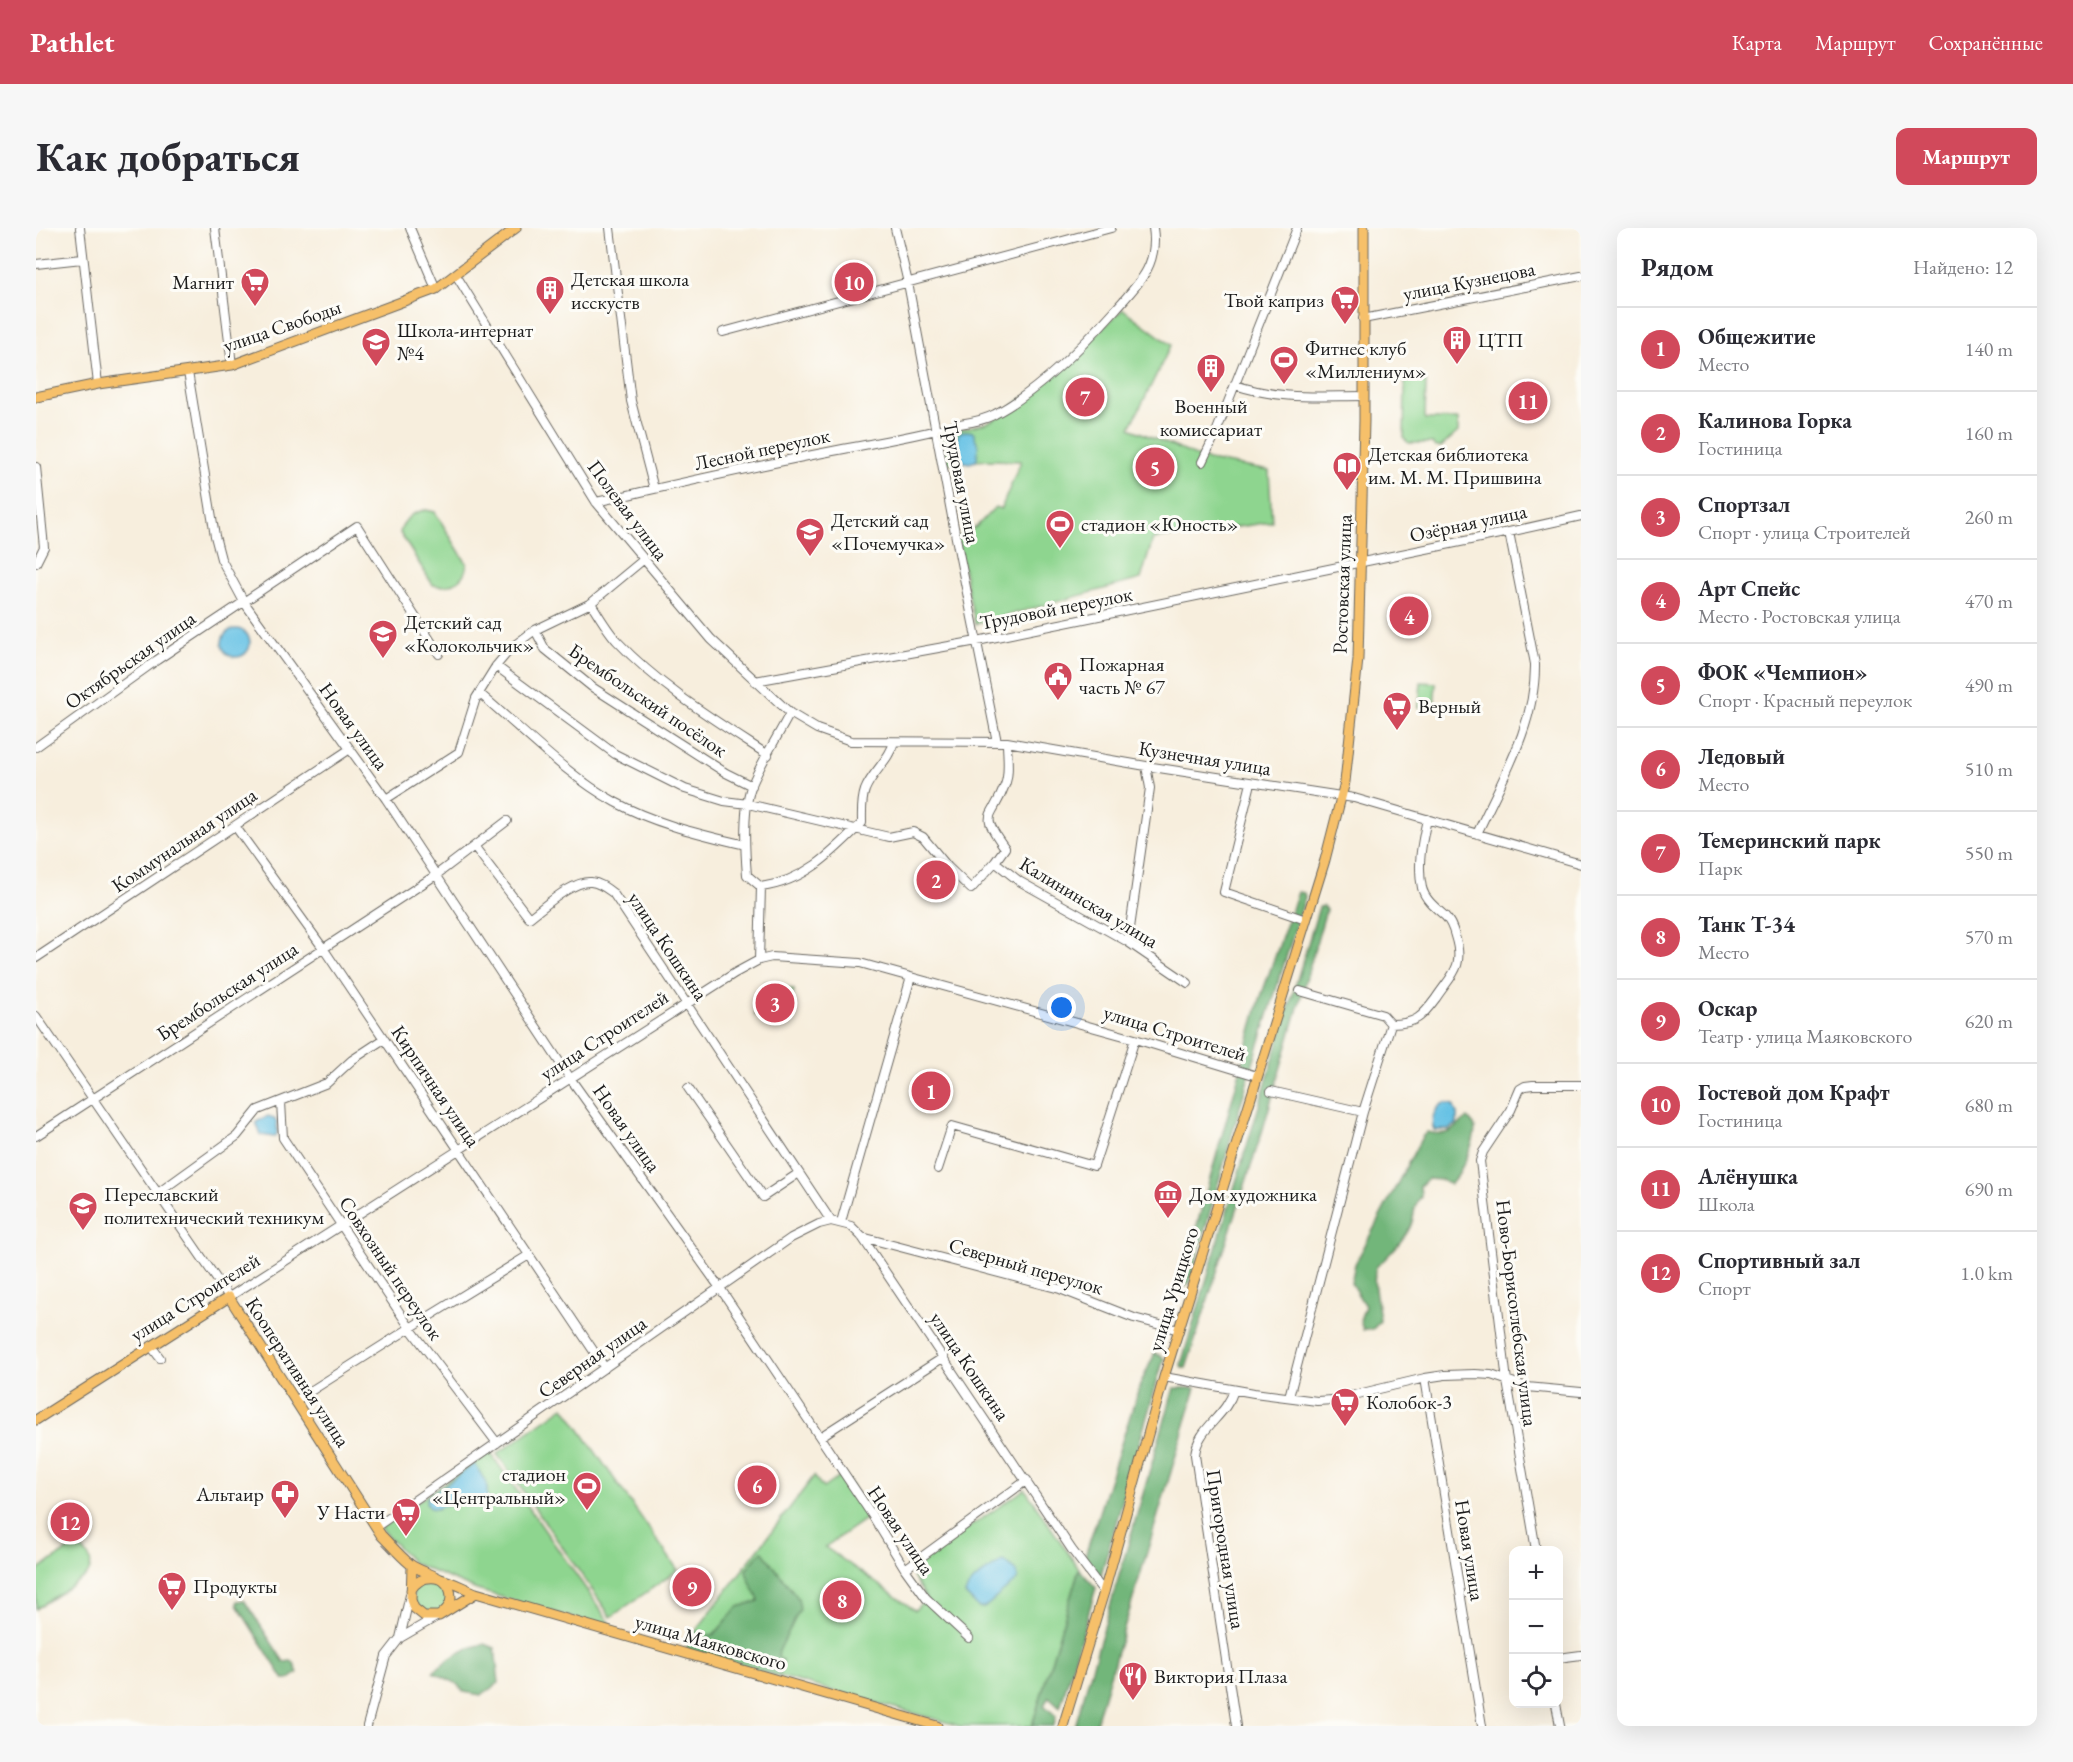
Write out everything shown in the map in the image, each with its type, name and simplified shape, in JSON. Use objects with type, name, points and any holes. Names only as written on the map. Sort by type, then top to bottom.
[{"type":"main road","name":"улица Свободы","points":[[36,397],[98,384],[232,365],[436,290],[516,228]]},
{"type":"main road","name":"Ростовская улица","points":[[1342,796],[1358,659],[1364,396],[1364,228]]},
{"type":"main road","name":"улица Урицкого","points":[[1063,1726],[1104,1592],[1164,1377],[1306,920],[1342,796]]},
{"type":"main road","name":"улица Строителей","points":[[36,1419],[228,1297]]},
{"type":"main road","name":"Кооперативная улица","points":[[228,1297],[381,1535],[412,1566],[442,1580]]},
{"type":"main road","points":[[412,1566],[411,1600],[418,1612],[424,1616],[439,1616],[476,1593]]},
{"type":"main road","points":[[411,1590],[424,1577],[433,1576],[449,1586],[450,1603],[446,1611],[439,1616]]},
{"type":"main road","name":"улица Маяковского","points":[[442,1580],[476,1593],[937,1726]]},
{"type":"street","points":[[80,228],[98,384]]},
{"type":"street","points":[[215,228],[232,365]]},
{"type":"street","points":[[410,228],[436,290]]},
{"type":"street","name":"Полевая улица","points":[[610,228],[631,401],[654,489]]},
{"type":"street","name":"Трудовая улица","points":[[895,228],[908,283],[997,742]]},
{"type":"street","points":[[723,332],[1111,228]]},
{"type":"street","name":"Лесной переулок","points":[[596,502],[786,460],[935,431],[992,416],[1010,405],[1073,353],[1138,285],[1152,261],[1153,228]]},
{"type":"street","points":[[1202,462],[1297,228]]},
{"type":"street","points":[[36,264],[82,259]]},
{"type":"street","name":"Полевая улица","points":[[456,276],[596,502],[711,639],[790,713],[817,729]]},
{"type":"street","name":"улица Кузнецова","points":[[1363,319],[1581,276]]},
{"type":"street","name":"Новая улица","points":[[188,372],[215,536],[221,559],[243,602],[386,799],[570,1078],[720,1288],[905,1569],[926,1598],[969,1638]]},
{"type":"street","points":[[1235,385],[1259,393],[1288,397],[1364,396]]},
{"type":"street","points":[[36,467],[44,547],[36,563]]},
{"type":"street","name":"Озёрная улица","points":[[1361,562],[1581,516]]},
{"type":"street","points":[[243,602],[357,526],[438,654]]},
{"type":"street","points":[[1477,834],[1521,738],[1532,704],[1535,678],[1535,664],[1509,532]]},
{"type":"street","points":[[386,799],[459,752],[479,693],[496,666],[512,647],[535,630],[591,603],[643,560]]},
{"type":"street","name":"Трудовой переулок","points":[[755,681],[977,641],[1361,562]]},
{"type":"street","name":"Октябрьская улица","points":[[36,747],[157,660],[243,602]]},
{"type":"street","name":"Брембольский посёлок","points":[[591,603],[616,640],[657,678],[708,716],[768,755]]},
{"type":"street","name":"Брембольский посёлок","points":[[535,630],[544,649],[592,687],[726,773],[752,786]]},
{"type":"street","points":[[496,666],[615,754],[685,789],[724,801],[748,804],[889,837],[913,832],[923,837],[948,867],[971,889],[995,862]]},
{"type":"street","points":[[479,693],[572,773],[614,801],[641,815],[693,832],[745,845]]},
{"type":"street","points":[[790,713],[752,786],[748,804],[745,845],[747,875],[761,887],[779,885],[807,871],[844,843],[862,824],[865,790],[891,754],[894,742]]},
{"type":"street","name":"Кузнечная улица","points":[[817,729],[851,741],[1007,742],[1342,796],[1581,864]]},
{"type":"street","name":"Калининская улица","points":[[1007,742],[1006,783],[989,817],[989,826],[1005,848],[995,862],[1019,881],[1128,942],[1188,983]]},
{"type":"street","name":"Коммунальная улица","points":[[36,958],[350,749]]},
{"type":"street","points":[[1128,942],[1150,788],[1146,766]]},
{"type":"street","points":[[1251,783],[1224,892],[1306,920]]},
{"type":"street","points":[[1391,1024],[1412,1022],[1423,1016],[1460,958],[1449,920],[1430,902],[1423,890],[1420,864],[1427,819]]},
{"type":"street","name":"Брембольская улица","points":[[36,1136],[436,875],[507,821]]},
{"type":"street","name":"Кирпичная улица","points":[[235,826],[323,948],[604,1368]]},
{"type":"street","name":"улица Кошкина","points":[[474,846],[529,918],[578,884],[592,882],[613,893],[831,1221],[851,1226],[862,1237],[1072,1550],[1104,1592]]},
{"type":"street","points":[[759,960],[761,887]]},
{"type":"street","name":"улица Строителей","points":[[228,1297],[735,973],[759,960],[772,957],[860,963],[1135,1039],[1257,1076]]},
{"type":"street","points":[[841,1222],[912,977]]},
{"type":"street","points":[[1300,991],[1383,1014],[1391,1024]]},
{"type":"street","name":"Кооперативная улица","points":[[36,1016],[228,1297]]},
{"type":"street","points":[[1289,1397],[1363,1113],[1391,1024]]},
{"type":"street","points":[[158,1193],[237,1136],[258,1110],[327,1083],[352,1060],[384,1039]]},
{"type":"street","points":[[938,1168],[952,1126],[1094,1166],[1135,1039]]},
{"type":"street","name":"Ново-Борисоглебская улица","points":[[1535,1546],[1507,1381],[1480,1161],[1483,1152],[1511,1110],[1520,1089],[1533,1084],[1581,1085]]},
{"type":"street","points":[[688,1088],[763,1197],[799,1173]]},
{"type":"street","points":[[1271,1091],[1363,1113]]},
{"type":"street","name":"Совхозный переулок","points":[[281,1102],[283,1138],[410,1328],[497,1443]]},
{"type":"street","name":"Северная улица","points":[[376,1527],[791,1238],[819,1224],[831,1221]]},
{"type":"street","name":"Северный переулок","points":[[862,1237],[1060,1289],[1134,1318],[1179,1330]]},
{"type":"street","points":[[295,1401],[529,1255]]},
{"type":"street","points":[[151,1346],[160,1358]]},
{"type":"street","points":[[820,1437],[944,1357]]},
{"type":"street","points":[[1164,1377],[1234,1390],[1317,1401],[1333,1400],[1425,1378],[1475,1374],[1491,1375],[1527,1387],[1581,1392]]},
{"type":"street","name":"Новая улица","points":[[1425,1378],[1482,1726]]},
{"type":"street","name":"Пригородная улица","points":[[1234,1390],[1226,1409],[1199,1437],[1195,1455],[1236,1726]]},
{"type":"street","points":[[905,1569],[1027,1480]]},
{"type":"street","points":[[400,1638],[411,1590]]},
{"type":"street","points":[[368,1726],[386,1656],[400,1638],[439,1616]]},
{"type":"street","points":[[1563,1657],[1581,1655]]},
{"type":"street","points":[[1557,1708],[1560,1726]]},
{"type":"green space","points":[[1123,309],[1171,345],[1130,428],[1203,459],[1269,471],[1272,522],[1153,539],[1141,579],[975,624],[957,538],[976,527],[995,507],[1001,509],[1021,461],[990,460],[948,463],[943,433],[986,423],[1000,416],[1051,377]]},
{"type":"green space","points":[[1405,381],[1426,381],[1425,419],[1458,419],[1458,432],[1441,447],[1435,447],[1432,443],[1409,443],[1404,439]]},
{"type":"green space","points":[[426,510],[435,512],[467,564],[460,579],[450,585],[433,585],[400,533],[409,517]]},
{"type":"green space","points":[[1421,682],[1436,683],[1434,708],[1419,707]]},
{"type":"green space","points":[[1298,892],[1304,893],[1305,897],[1247,1083],[1190,1282],[1185,1287],[1180,1286],[1260,999]]},
{"type":"green space","points":[[1323,906],[1326,910],[1263,1129],[1186,1368],[1182,1368],[1181,1364],[1319,907]]},
{"type":"green space","points":[[765,982],[794,990],[784,1024],[755,1015]]},
{"type":"green space","points":[[1468,1118],[1474,1125],[1475,1131],[1463,1165],[1450,1185],[1443,1180],[1427,1179],[1420,1186],[1421,1196],[1415,1206],[1407,1233],[1376,1267],[1375,1287],[1380,1321],[1373,1329],[1363,1330],[1360,1320],[1365,1306],[1351,1283],[1355,1264],[1422,1137],[1427,1132],[1446,1133]]},
{"type":"green space","points":[[1155,1353],[1164,1358],[1100,1578],[1084,1559],[1140,1385]]},
{"type":"green space","points":[[1174,1388],[1196,1388],[1095,1726],[1075,1726]]},
{"type":"green space","name":"стадион «Центральный»","points":[[564,1407],[678,1570],[611,1617],[497,1454]]},
{"type":"green space","points":[[489,1451],[610,1623],[604,1627],[477,1590],[413,1563],[380,1528]]},
{"type":"green space","points":[[843,1474],[871,1515],[825,1547],[915,1610],[926,1598],[908,1569],[1025,1489],[1079,1569],[1032,1726],[960,1726],[688,1651],[695,1632],[814,1476],[823,1488]]},
{"type":"green space","points":[[68,1510],[81,1528],[71,1534],[59,1516]]},
{"type":"green space","points":[[76,1548],[85,1552],[90,1559],[90,1567],[86,1576],[36,1609],[36,1571],[68,1550]]},
{"type":"green space","points":[[762,1551],[798,1598],[800,1609],[779,1651],[778,1657],[783,1661],[779,1677],[691,1651],[686,1647],[694,1632],[713,1636],[738,1607],[759,1601],[746,1570]]},
{"type":"green space","points":[[1079,1569],[1096,1588],[1060,1707],[1049,1697],[1044,1705],[1056,1716],[1054,1726],[1032,1726]]},
{"type":"green space","points":[[434,1578],[448,1588],[449,1604],[432,1616],[415,1607],[413,1590]]},
{"type":"green space","points":[[244,1600],[284,1662],[294,1663],[298,1673],[288,1680],[284,1680],[237,1605],[237,1601]]},
{"type":"green space","points":[[485,1644],[495,1648],[499,1683],[481,1695],[464,1692],[456,1683],[433,1672],[457,1654]]},
{"type":"water","points":[[960,432],[973,432],[978,445],[977,460],[970,463],[964,462],[960,456],[957,438]]},
{"type":"water","points":[[236,629],[246,633],[250,643],[246,653],[236,657],[226,653],[222,643],[226,633]]},
{"type":"water","points":[[1444,1103],[1453,1105],[1457,1114],[1457,1124],[1448,1130],[1434,1130],[1432,1122],[1434,1115]]},
{"type":"water","points":[[268,1116],[274,1118],[277,1123],[277,1134],[274,1137],[261,1135],[256,1122]]},
{"type":"water","points":[[475,1464],[487,1485],[487,1499],[476,1505],[469,1506],[458,1500],[436,1509],[430,1508],[426,1502],[427,1498]]},
{"type":"water","points":[[1002,1561],[1017,1572],[1018,1579],[984,1608],[979,1608],[965,1594],[976,1579]]},
{"type":"place","name":"Гостевой дом Крафт","points":[[854,282]]},
{"type":"place","name":"Магнит","points":[[255,308]]},
{"type":"place","name":"Детская школа исскуств","points":[[550,316]]},
{"type":"place","name":"Твой каприз","points":[[1345,326]]},
{"type":"place","name":"ЦТП","points":[[1457,366]]},
{"type":"place","name":"Школа-интернат №4","points":[[376,368]]},
{"type":"place","name":"Фитнес клуб «Миллениум»","points":[[1284,386]]},
{"type":"place","name":"Военный комиссариат","points":[[1211,394]]},
{"type":"place","name":"Темеринский парк","points":[[1085,397]]},
{"type":"place","name":"Алёнушка","points":[[1528,401]]},
{"type":"place","name":"ФОК «Чемпион»","points":[[1155,467]]},
{"type":"place","name":"Детская библиотека им. М. М. Пришвина","points":[[1347,492]]},
{"type":"place","name":"стадион «Юность»","points":[[1060,550]]},
{"type":"place","name":"Детский сад «Почемучка»","points":[[810,558]]},
{"type":"place","name":"Арт Спейс","points":[[1409,616]]},
{"type":"place","name":"Детский сад «Колокольчик»","points":[[383,660]]},
{"type":"place","name":"Пожарная часть № 67","points":[[1058,702]]},
{"type":"place","name":"Верный","points":[[1397,732]]},
{"type":"place","name":"Калинова Горка","points":[[936,880]]},
{"type":"place","name":"Спортзал","points":[[775,1003]]},
{"type":"place","name":"Общежитие","points":[[931,1091]]},
{"type":"place","name":"Дом художника","points":[[1168,1220]]},
{"type":"place","name":"Переславский политехнический техникум","points":[[83,1232]]},
{"type":"place","name":"Колобок-3","points":[[1345,1428]]},
{"type":"place","name":"Ледовый","points":[[757,1485]]},
{"type":"place","name":"стадион «Центральный»","points":[[587,1512]]},
{"type":"place","name":"Альтаир","points":[[285,1520]]},
{"type":"place","name":"Спортивный зал","points":[[70,1522]]},
{"type":"place","name":"У Насти","points":[[406,1538]]},
{"type":"place","name":"Оскар","points":[[692,1587]]},
{"type":"place","name":"Танк Т-34","points":[[842,1600]]},
{"type":"place","name":"Продукты","points":[[172,1612]]},
{"type":"place","name":"Виктория Плаза","points":[[1133,1702]]}]
